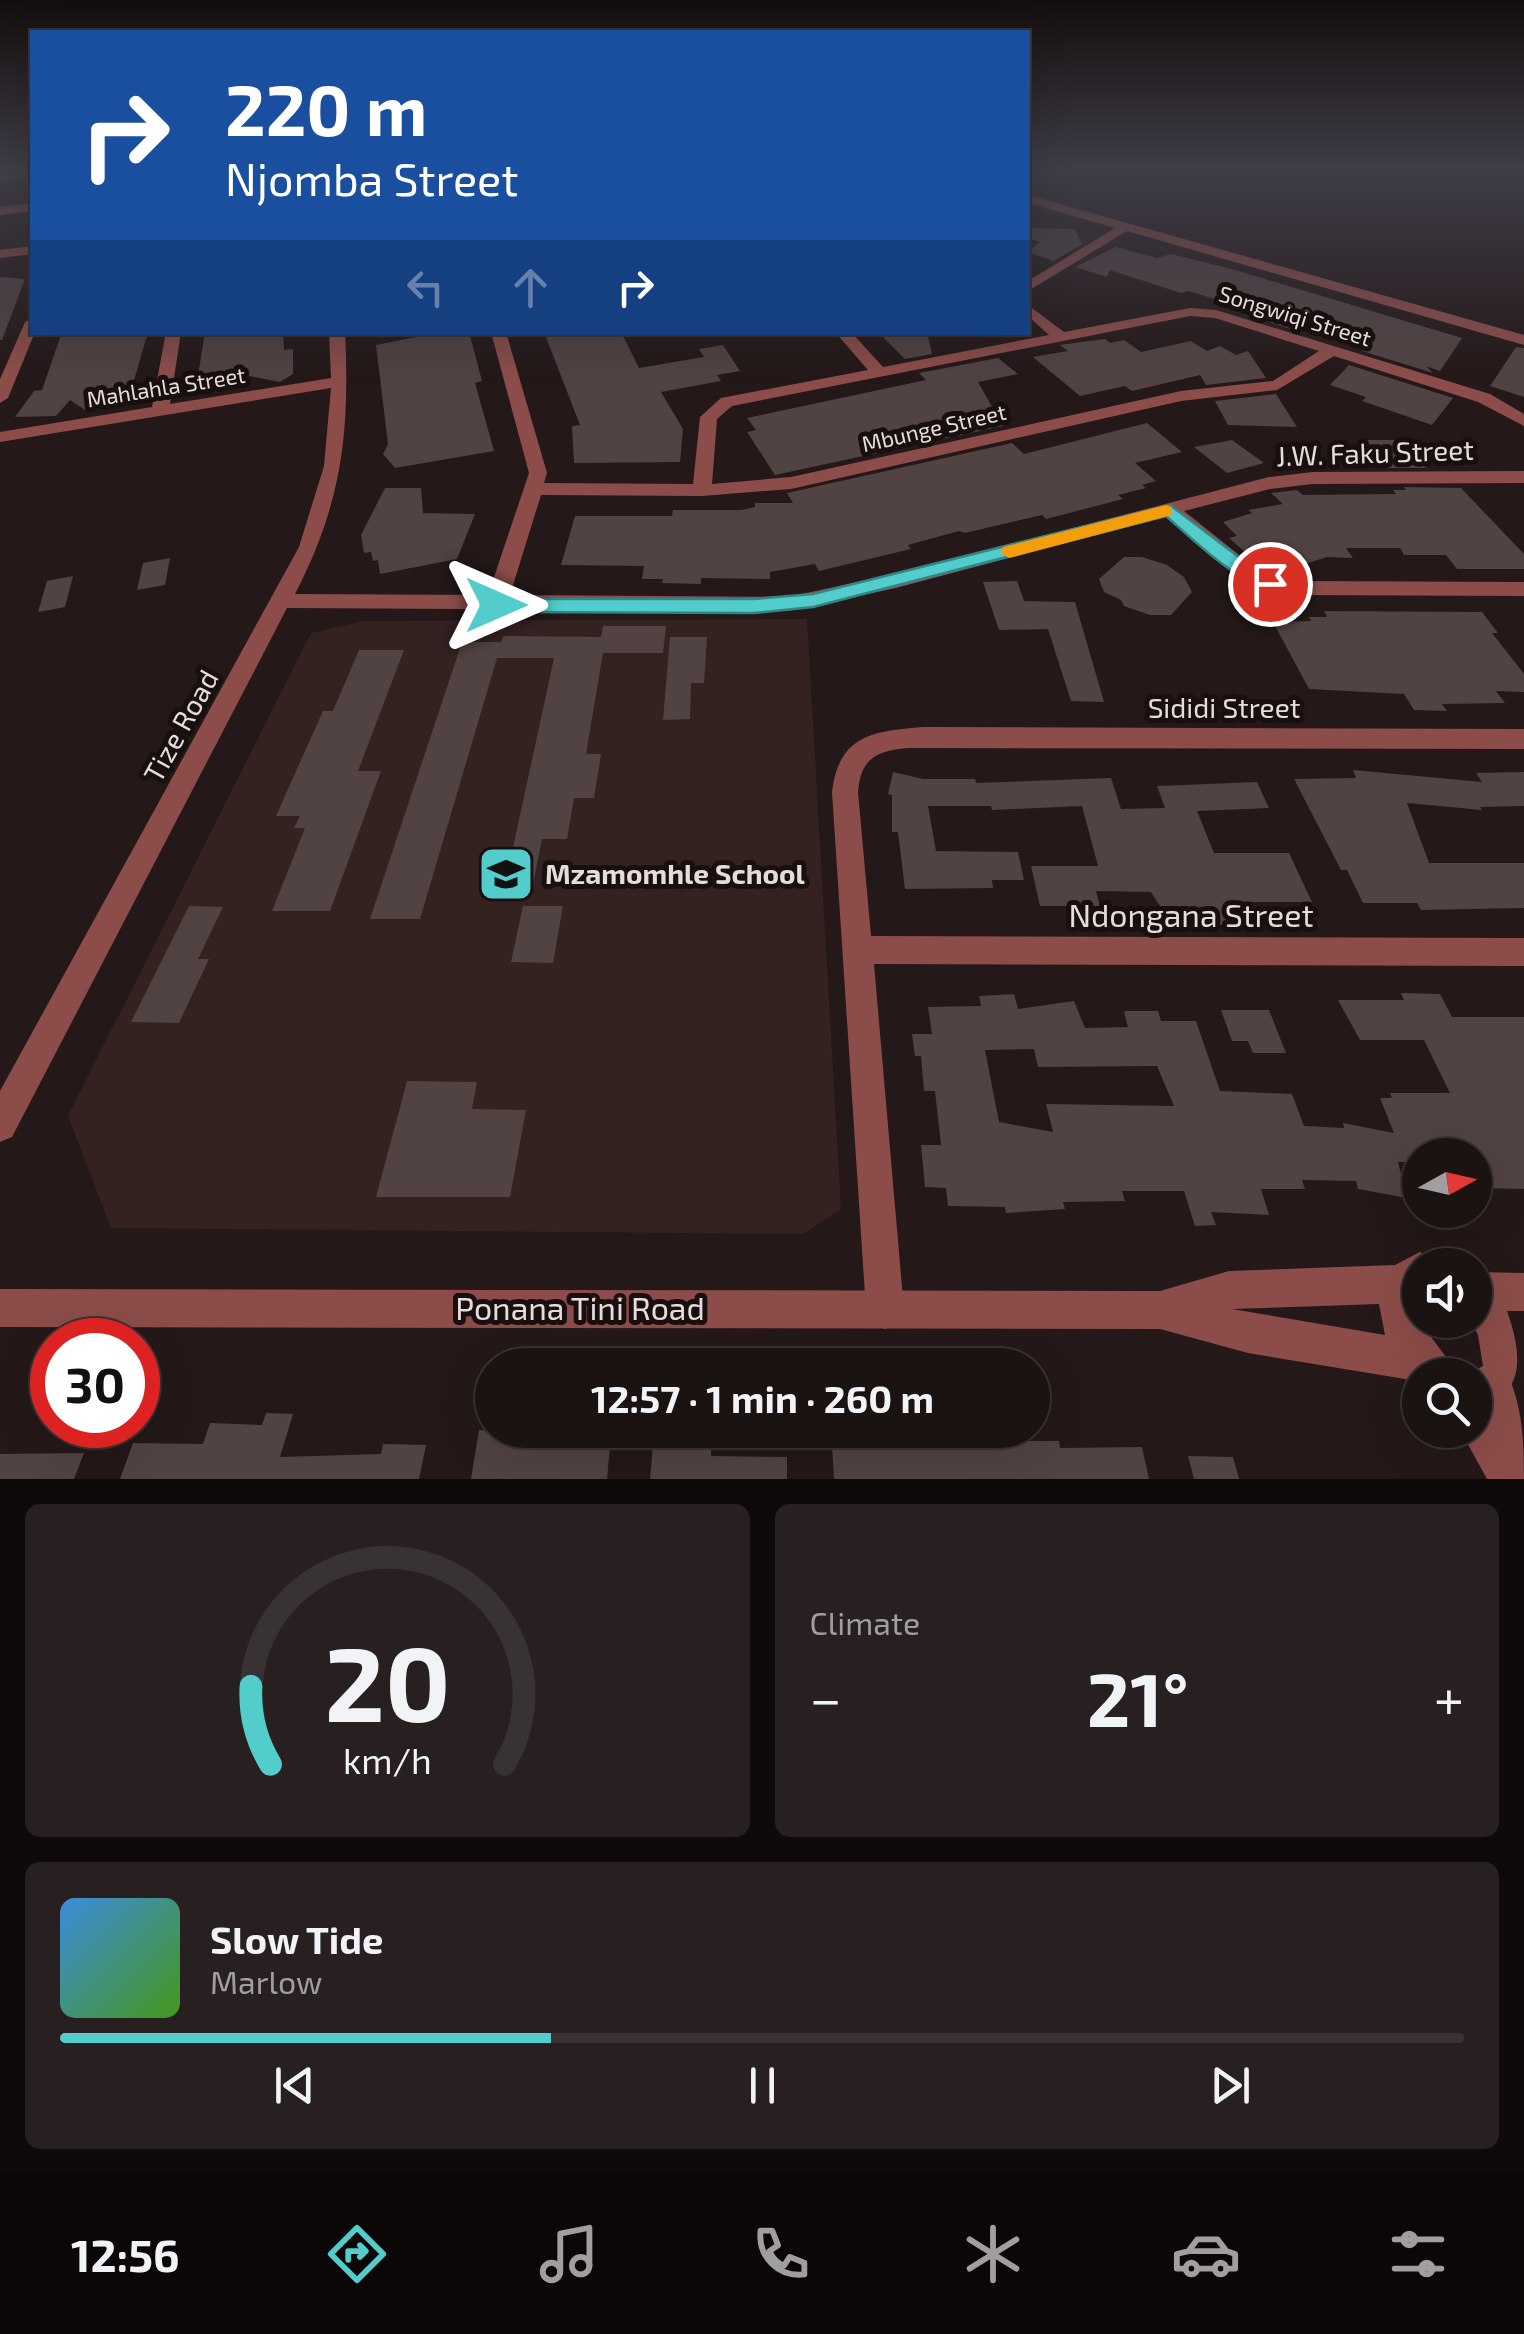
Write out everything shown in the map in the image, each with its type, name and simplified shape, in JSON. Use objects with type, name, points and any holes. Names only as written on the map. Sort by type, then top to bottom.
[{"type":"street","points":[[1030,286],[1106,238]]},
{"type":"street","points":[[1167,238],[1524,340]]},
{"type":"street","points":[[0,254],[30,250]]},
{"type":"street","points":[[1030,311],[1060,336]]},
{"type":"street","name":"Songwiqi Street","points":[[702,490],[706,427],[718,407],[878,372],[1198,312],[1484,398],[1524,421]]},
{"type":"street","points":[[0,398],[30,327]]},
{"type":"street","points":[[160,411],[173,335]]},
{"type":"street","name":"Tize Road","points":[[0,1126],[284,601],[322,516],[341,427],[338,335]]},
{"type":"street","points":[[496,605],[534,489],[537,459],[499,335]]},
{"type":"street","points":[[845,335],[878,372]]},
{"type":"street","name":"Mbunge Street","points":[[534,489],[702,490],[791,484],[1181,396],[1277,385],[1331,350]]},
{"type":"street","name":"Mahlahla Street","points":[[0,437],[339,382]]},
{"type":"street","name":"J.W. Faku Street","points":[[284,601],[754,606],[813,600],[1269,483],[1314,478],[1524,478]]},
{"type":"street","points":[[1170,510],[1250,575],[1289,588],[1524,589]]},
{"type":"street","name":"Sididi Street","points":[[885,1310],[846,771],[851,758],[863,748],[889,740],[924,737],[1524,740]]},
{"type":"street","name":"Ndongana Street","points":[[858,950],[1524,952]]},
{"type":"street","name":"Ponana Tini Road","points":[[1160,1310],[1230,1290],[1402,1279]]},
{"type":"street","points":[[1492,1292],[1524,1292]]},
{"type":"street","name":"Ponana Tini Road","points":[[0,1308],[1160,1310],[1248,1334],[1402,1363]]},
{"type":"street","points":[[1492,1314],[1504,1336],[1495,1384],[1512,1479]]},
{"type":"shaded area","name":"Mzamomhle School","points":[[807,619],[841,1209],[803,1234],[111,1228],[68,1116],[311,633],[364,621]]},
{"type":"building","points":[[1030,238],[1079,238],[1082,244],[1054,261],[1030,253],[1040,242]]},
{"type":"building","points":[[1116,247],[1157,258],[1171,254],[1235,270],[1462,338],[1440,371],[1426,366],[1433,373],[1362,351],[1370,342],[1310,324],[1300,332],[1254,317],[1258,313],[1189,291],[1181,293],[1110,270],[1107,277],[1075,267]]},
{"type":"building","points":[[0,277],[25,279],[2,340],[0,340]]},
{"type":"building","points":[[61,335],[147,335],[133,384],[125,385],[121,399],[114,404],[85,410],[70,400],[56,416],[15,417],[34,391],[42,390]]},
{"type":"building","points":[[205,335],[283,335],[284,350],[293,349],[293,374],[280,382],[234,373],[233,382],[196,388]]},
{"type":"building","points":[[426,335],[470,335],[482,381],[475,383],[494,451],[395,468],[383,454],[388,444],[376,345]]},
{"type":"building","points":[[545,335],[622,335],[639,368],[704,357],[699,349],[723,345],[740,371],[717,375],[721,381],[661,392],[683,429],[680,462],[574,463],[572,426],[580,425]]},
{"type":"building","points":[[881,335],[928,335],[932,354],[905,359]]},
{"type":"building","points":[[1105,339],[1110,343],[1124,340],[1141,352],[1191,341],[1207,351],[1220,346],[1236,355],[1248,351],[1266,378],[1206,385],[1200,375],[1132,391],[1125,386],[1080,396],[1033,357],[1068,351],[1060,345]]},
{"type":"building","points":[[1516,347],[1524,348],[1524,397],[1490,386]]},
{"type":"building","points":[[998,358],[1018,374],[978,382],[1003,426],[775,475],[747,432],[756,430],[747,418],[926,380],[919,373]]},
{"type":"building","points":[[1349,365],[1453,398],[1432,425],[1362,401],[1366,397],[1330,385]]},
{"type":"building","points":[[1276,394],[1297,427],[1228,425],[1215,401]]},
{"type":"building","points":[[1147,423],[1182,452],[1135,463],[1156,481],[1142,485],[1146,488],[1118,495],[1123,499],[1046,519],[1042,515],[965,533],[959,531],[908,545],[911,549],[819,571],[815,564],[770,572],[770,579],[701,578],[701,584],[662,583],[663,579],[642,579],[644,566],[561,565],[575,516],[672,516],[673,510],[741,510],[755,507],[755,503],[793,503],[787,493],[1012,443],[1024,454]]},
{"type":"building","points":[[1232,440],[1264,463],[1227,473],[1194,447]]},
{"type":"building","points":[[1365,440],[1401,440],[1426,468],[1388,468]]},
{"type":"building","points":[[1404,487],[1461,488],[1524,554],[1524,569],[1457,569],[1446,555],[1404,555],[1400,548],[1346,548],[1353,558],[1327,557],[1289,569],[1278,559],[1267,563],[1255,552],[1247,554],[1229,538],[1237,536],[1223,522],[1252,513],[1248,510],[1283,504],[1271,493],[1297,490],[1303,495],[1396,494],[1393,490],[1406,490]]},
{"type":"building","points":[[385,488],[421,488],[423,513],[475,514],[457,559],[380,574],[378,560],[373,561],[371,552],[364,553],[361,535]]},
{"type":"building","points":[[1124,557],[1142,557],[1167,565],[1184,577],[1192,592],[1171,615],[1150,615],[1124,606],[1121,600],[1104,592],[1099,579]]},
{"type":"building","points":[[170,558],[165,585],[137,590],[143,563]]},
{"type":"building","points":[[73,576],[65,607],[38,612],[47,581]]},
{"type":"building","points":[[1017,581],[1024,601],[1075,602],[1104,702],[1071,701],[1048,629],[999,630],[983,582]]},
{"type":"building","points":[[1324,611],[1482,612],[1498,633],[1492,633],[1524,674],[1524,692],[1496,691],[1505,703],[1442,704],[1447,711],[1414,710],[1404,694],[1309,689],[1273,622],[1311,621],[1309,617],[1327,617]]},
{"type":"building","points":[[603,626],[666,626],[663,653],[603,653],[586,754],[601,754],[594,798],[574,798],[567,839],[542,839],[531,894],[503,894],[554,658],[497,658],[420,919],[370,919],[462,642],[501,642],[497,656],[503,636],[601,637]]},
{"type":"building","points":[[670,637],[707,637],[704,683],[691,683],[690,719],[663,720]]},
{"type":"building","points":[[359,650],[404,650],[358,771],[381,771],[330,911],[272,911],[305,828],[294,828],[300,816],[276,816],[323,711],[333,711]]},
{"type":"building","points":[[1353,770],[1482,782],[1476,773],[1524,772],[1524,806],[1480,807],[1482,810],[1407,803],[1429,863],[1524,863],[1524,908],[1421,910],[1417,903],[1363,903],[1347,870],[1341,870],[1294,779],[1356,778]]},
{"type":"building","points":[[893,772],[923,779],[975,779],[976,783],[1111,778],[1121,809],[1165,808],[1157,786],[1257,782],[1269,808],[1197,811],[1214,853],[1289,853],[1312,902],[1235,902],[1225,925],[1198,924],[1186,906],[1160,906],[1151,892],[1096,891],[1100,906],[1040,906],[1031,866],[1098,866],[1082,806],[992,810],[991,806],[928,806],[936,851],[1018,852],[1024,880],[992,880],[993,888],[905,889],[898,832],[892,832],[892,795],[888,794]]},
{"type":"building","points":[[189,906],[223,907],[198,959],[209,959],[179,1023],[131,1022]]},
{"type":"building","points":[[523,906],[563,906],[553,963],[511,962]]},
{"type":"building","points":[[1401,993],[1440,994],[1452,1017],[1524,1017],[1524,1189],[1492,1188],[1492,1138],[1402,1138],[1402,1162],[1398,1162],[1402,1197],[1358,1189],[1356,1181],[1302,1180],[1305,1189],[1261,1189],[1269,1215],[1211,1212],[1216,1225],[1195,1226],[1184,1191],[1122,1191],[1125,1201],[1063,1202],[1065,1209],[1006,1213],[1005,1207],[948,1206],[946,1188],[925,1187],[921,1145],[941,1145],[935,1091],[924,1091],[921,1056],[915,1056],[912,1034],[932,1034],[928,1007],[981,1006],[979,996],[1014,994],[1018,1009],[1074,1001],[1085,1028],[1128,1027],[1124,1011],[1158,1011],[1161,1021],[1196,1021],[1220,1091],[1292,1094],[1304,1126],[1344,1128],[1343,1123],[1394,1133],[1380,1098],[1392,1098],[1390,1093],[1450,1093],[1424,1040],[1360,1040],[1338,1000],[1404,1000]],"holes":[[[1034,1049],[1038,1067],[1157,1066],[1174,1106],[1046,1104],[1053,1132],[999,1122],[985,1050]]]},
{"type":"building","points":[[1221,1010],[1269,1010],[1286,1053],[1253,1053],[1248,1041],[1232,1041]]},
{"type":"building","points":[[407,1081],[477,1082],[472,1109],[526,1110],[510,1197],[376,1197]]},
{"type":"building","points":[[266,1413],[293,1414],[280,1457],[381,1454],[383,1444],[426,1445],[419,1479],[120,1479],[131,1448],[160,1448],[160,1443],[203,1444],[210,1423],[262,1425]]},
{"type":"building","points":[[1050,1441],[1059,1441],[1060,1448],[1142,1447],[1149,1479],[834,1479],[832,1448],[1050,1448]]},
{"type":"building","points":[[476,1448],[610,1448],[607,1479],[471,1479]]},
{"type":"building","points":[[653,1448],[711,1448],[711,1456],[787,1457],[787,1479],[650,1479]]},
{"type":"building","points":[[84,1453],[74,1479],[0,1479],[0,1454]]},
{"type":"building","points":[[1188,1456],[1233,1457],[1239,1479],[1194,1479]]},
{"type":"slow traffic","points":[[1009,552],[1166,511]]},
{"type":"place","name":"Mzamomhle School","points":[[506,874]]},
{"type":"route","points":[[496,605],[787,604],[896,581],[1170,510],[1229,560],[1270,584]]}]
